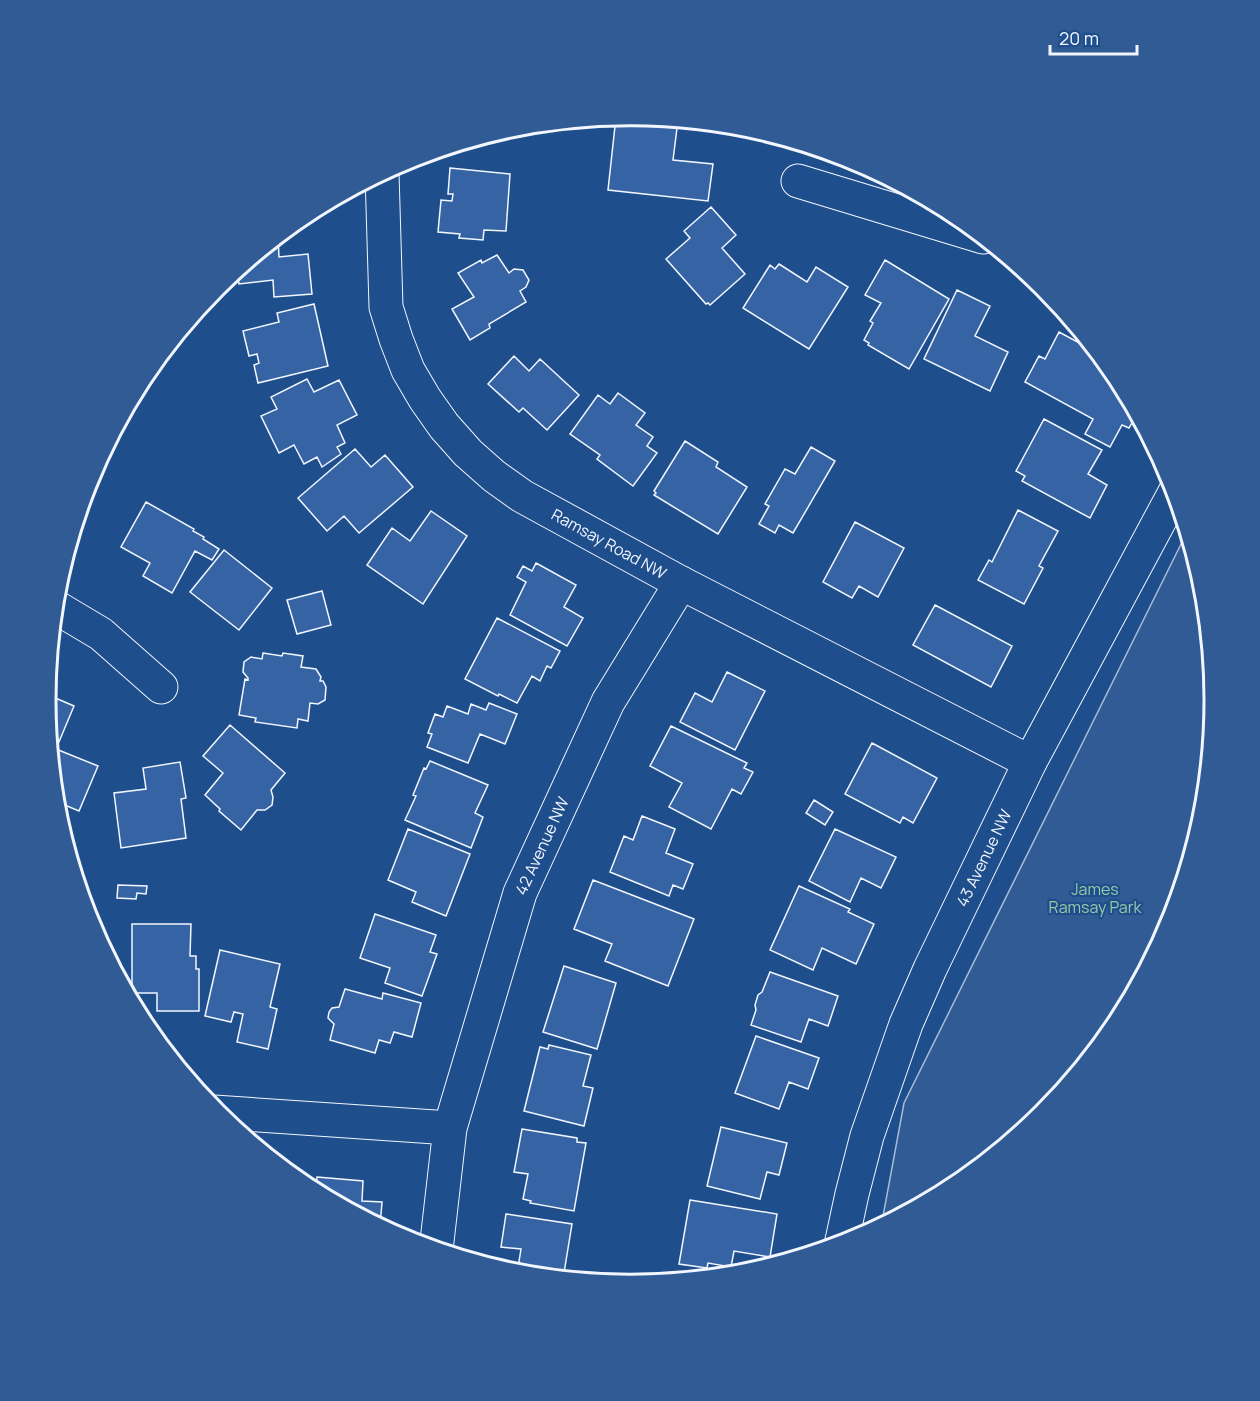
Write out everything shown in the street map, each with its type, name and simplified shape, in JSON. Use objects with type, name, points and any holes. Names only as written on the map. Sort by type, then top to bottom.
[{"type":"street","points":[[798,181],[959,230]]},
{"type":"street","name":"Ramsay Road NW","points":[[382,182],[386,307],[396,339],[408,370],[425,399],[444,426],[468,453],[522,496],[681,583],[1030,762]]},
{"type":"street","name":"43 Avenue NW","points":[[844,1233],[867,1136],[906,1024],[930,969],[1030,762],[1169,503]]},
{"type":"street","name":"42 Avenue NW","points":[[437,1242],[450,1128],[520,893],[608,702],[681,583]]},
{"type":"street","points":[[63,611],[101,634],[161,687]]},
{"type":"street","points":[[231,1113],[450,1128]]},
{"type":"shaded area","name":"James Ramsay Park","points":[[1182,542],[1200,626],[1203,663],[1203,738],[1200,775],[1185,849],[1174,885],[1145,955],[1108,1020],[1062,1079],[1036,1107],[980,1156],[917,1198],[883,1216],[904,1103]]},
{"type":"building","points":[[615,126],[677,128],[673,160],[713,164],[708,201],[608,190]]},
{"type":"building","points":[[450,168],[510,174],[506,231],[484,230],[483,240],[459,238],[460,234],[438,232],[441,200],[452,201],[453,194],[448,194]]},
{"type":"building","points":[[711,207],[736,235],[722,248],[745,274],[710,305],[706,304],[666,259],[690,238],[684,231]]},
{"type":"building","points":[[278,246],[279,257],[308,254],[312,294],[274,297],[273,280],[239,284],[239,281]]},
{"type":"building","points":[[497,255],[509,273],[514,269],[523,270],[529,280],[526,287],[520,291],[526,302],[489,324],[490,328],[470,340],[452,309],[474,297],[458,273],[481,260],[482,263]]},
{"type":"building","points":[[885,260],[949,299],[909,369],[868,345],[869,343],[864,340],[873,323],[870,321],[881,303],[865,295]]},
{"type":"building","points":[[779,264],[807,282],[816,267],[848,287],[809,349],[743,308],[770,265],[775,269]]},
{"type":"building","points":[[957,290],[990,306],[975,336],[1008,352],[990,391],[924,359]]},
{"type":"building","points":[[314,304],[328,366],[258,383],[254,365],[259,363],[257,354],[249,356],[243,331],[279,322],[277,313]]},
{"type":"building","points":[[1059,332],[1080,343],[1086,351],[1108,381],[1133,422],[1129,428],[1122,425],[1110,447],[1085,434],[1093,419],[1025,382],[1039,356],[1045,359]]},
{"type":"building","points":[[514,356],[529,371],[540,359],[579,395],[547,430],[523,408],[519,412],[488,384]]},
{"type":"building","points":[[307,379],[314,392],[339,380],[357,415],[337,425],[345,443],[337,447],[341,454],[322,467],[317,457],[304,464],[294,445],[279,453],[261,416],[277,409],[271,397]]},
{"type":"building","points":[[618,393],[645,413],[636,425],[653,437],[647,446],[657,453],[633,486],[597,459],[600,455],[570,434],[598,395],[610,404]]},
{"type":"building","points":[[1044,419],[1102,450],[1088,474],[1107,485],[1090,518],[1022,481],[1025,476],[1016,471]]},
{"type":"building","points":[[685,441],[718,462],[716,467],[747,487],[718,534],[654,495],[656,493],[654,491]]},
{"type":"building","points":[[811,447],[835,461],[793,533],[779,525],[775,533],[759,524],[769,506],[765,504],[785,469],[795,474]]},
{"type":"building","points":[[355,449],[371,467],[385,455],[413,487],[359,533],[344,516],[327,531],[298,498]]},
{"type":"building","points":[[146,502],[194,529],[193,531],[204,537],[203,539],[219,549],[212,560],[195,551],[172,593],[143,576],[150,563],[121,547]]},
{"type":"building","points":[[1018,510],[1058,531],[1039,566],[1043,568],[1024,604],[978,580],[989,560],[992,562]]},
{"type":"building","points":[[431,511],[467,536],[423,604],[367,565],[392,528],[410,541]]},
{"type":"building","points":[[855,522],[904,548],[878,597],[859,586],[852,598],[823,582]]},
{"type":"building","points":[[224,550],[272,588],[239,630],[190,592]]},
{"type":"building","points":[[536,563],[576,585],[564,607],[583,618],[567,646],[510,615],[526,582],[517,577],[523,566],[532,571]]},
{"type":"building","points":[[322,591],[331,625],[297,634],[287,600]]},
{"type":"building","points":[[935,605],[1012,646],[991,687],[913,645]]},
{"type":"building","points":[[497,618],[560,651],[551,668],[547,666],[540,681],[532,676],[517,703],[465,679]]},
{"type":"building","points":[[263,653],[303,656],[301,667],[316,669],[321,677],[320,681],[323,681],[326,687],[325,700],[318,704],[310,703],[308,721],[298,719],[297,728],[255,722],[256,718],[239,715],[245,679],[248,680],[243,672],[244,662],[251,657],[262,659]]},
{"type":"building","points":[[727,672],[765,691],[735,750],[680,722],[695,693],[712,702]]},
{"type":"building","points":[[56,698],[74,706],[58,745]]},
{"type":"building","points":[[489,703],[517,714],[505,744],[480,734],[468,763],[427,747],[432,734],[428,733],[435,714],[443,717],[447,706],[468,714],[471,704],[486,710]]},
{"type":"building","points":[[230,725],[285,773],[271,790],[272,805],[265,810],[257,810],[241,830],[205,795],[223,773],[203,756]]},
{"type":"building","points":[[671,726],[747,763],[744,768],[753,772],[741,794],[732,789],[711,829],[669,807],[682,783],[650,766]]},
{"type":"building","points":[[872,743],[937,778],[913,823],[903,817],[900,823],[845,794]]},
{"type":"building","points":[[58,750],[98,766],[79,811],[66,805]]},
{"type":"building","points":[[430,761],[488,785],[475,813],[483,817],[471,848],[405,820],[416,796],[413,795],[424,768],[426,769]]},
{"type":"building","points":[[180,762],[186,798],[181,799],[186,838],[121,848],[114,793],[146,789],[143,768]]},
{"type":"building","points":[[814,800],[833,812],[825,825],[806,813]]},
{"type":"building","points":[[642,816],[675,829],[666,853],[693,864],[683,889],[673,885],[669,896],[610,872],[624,836],[633,840]]},
{"type":"building","points":[[408,829],[470,854],[446,916],[412,902],[416,892],[388,880]]},
{"type":"building","points":[[835,829],[896,857],[881,888],[861,878],[850,902],[809,881]]},
{"type":"building","points":[[593,880],[694,919],[668,986],[605,961],[612,944],[574,929]]},
{"type":"building","points":[[118,885],[147,886],[146,894],[137,893],[136,899],[117,898]]},
{"type":"building","points":[[799,886],[850,909],[848,912],[874,924],[856,964],[822,948],[813,970],[770,950]]},
{"type":"building","points":[[375,914],[436,935],[430,952],[437,954],[422,996],[385,983],[390,968],[360,958]]},
{"type":"building","points":[[132,924],[191,924],[190,956],[196,956],[196,969],[199,969],[199,1011],[157,1011],[157,993],[135,993],[132,988]]},
{"type":"building","points":[[220,950],[280,964],[270,1007],[277,1009],[268,1049],[237,1042],[243,1014],[234,1012],[231,1022],[205,1016]]},
{"type":"building","points":[[564,966],[616,983],[597,1049],[543,1032]]},
{"type":"building","points":[[770,972],[838,996],[828,1026],[809,1019],[801,1042],[751,1025],[758,995],[762,992]]},
{"type":"building","points":[[345,989],[382,999],[383,993],[421,1003],[412,1037],[394,1032],[390,1043],[379,1040],[375,1053],[330,1040],[334,1024],[328,1018],[329,1012],[332,1008],[339,1007]]},
{"type":"building","points":[[756,1036],[819,1058],[808,1089],[789,1082],[779,1109],[735,1093]]},
{"type":"building","points":[[549,1045],[591,1055],[583,1086],[593,1088],[584,1126],[524,1111],[540,1047],[548,1049]]},
{"type":"building","points":[[721,1127],[787,1143],[779,1175],[767,1172],[760,1199],[707,1186]]},
{"type":"building","points":[[522,1129],[577,1138],[577,1142],[586,1143],[574,1211],[530,1203],[531,1201],[523,1199],[528,1174],[514,1172]]},
{"type":"building","points":[[317,1177],[363,1181],[362,1201],[382,1202],[381,1218],[343,1198],[317,1182]]},
{"type":"building","points":[[690,1200],[777,1214],[770,1257],[734,1251],[731,1266],[708,1263],[707,1268],[679,1264]]},
{"type":"building","points":[[506,1214],[572,1224],[564,1271],[519,1264],[521,1249],[501,1247]]}]
